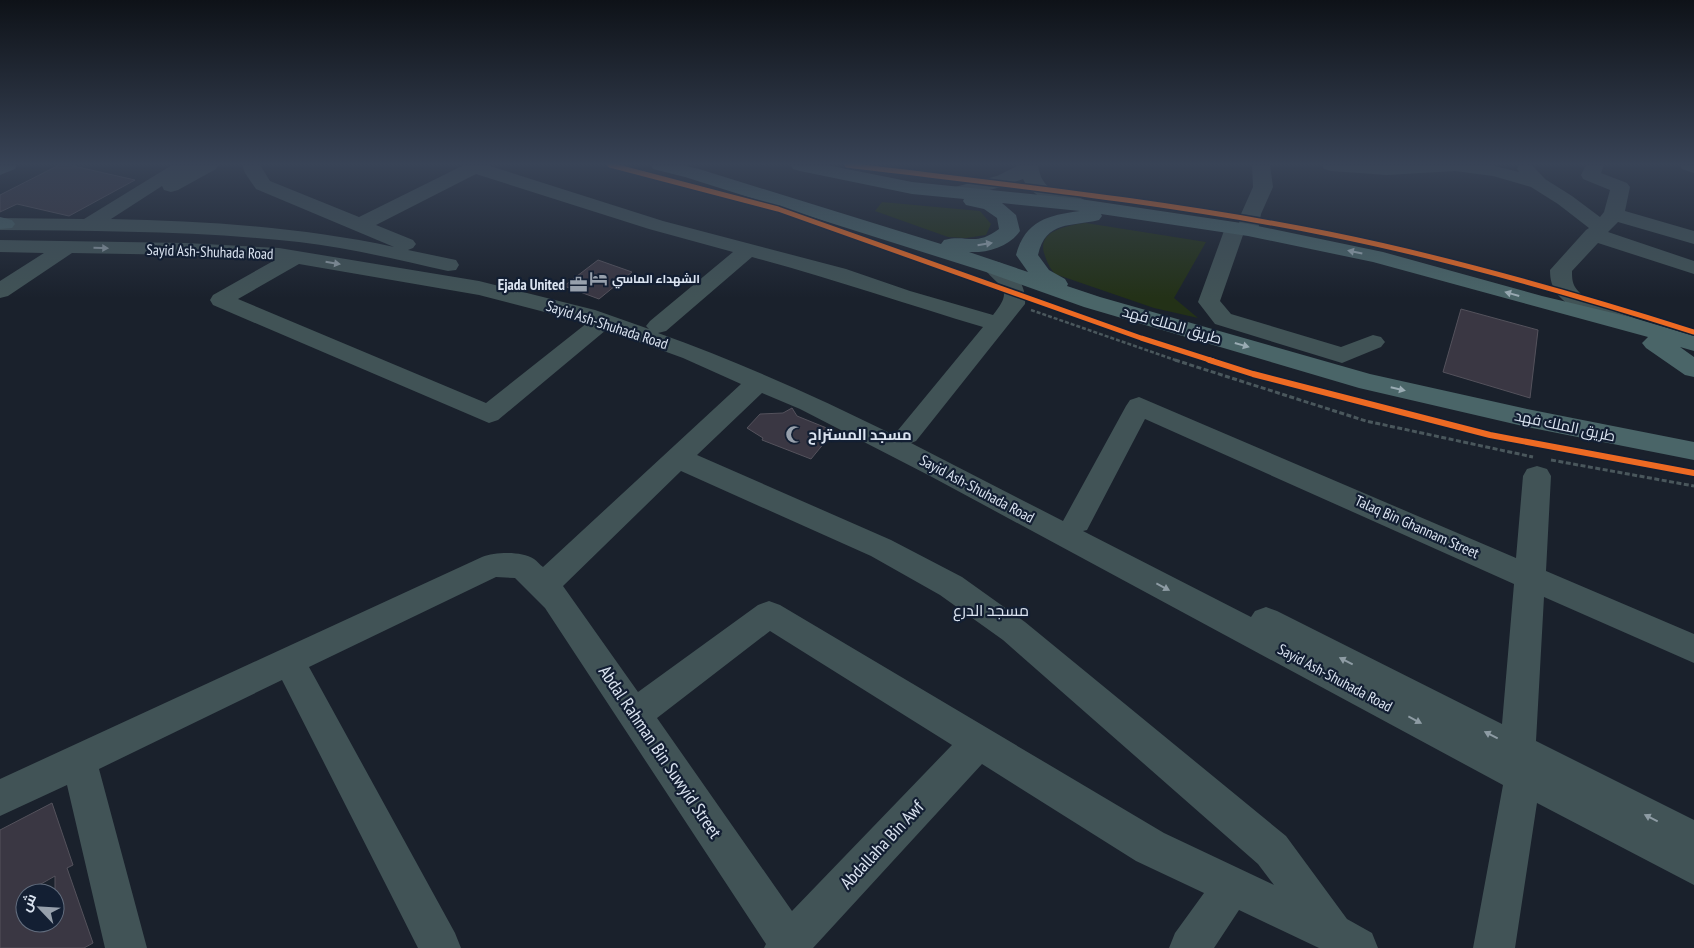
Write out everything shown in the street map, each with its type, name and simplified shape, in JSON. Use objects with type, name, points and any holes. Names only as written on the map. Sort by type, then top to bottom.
[{"type":"main road","name":"طريق الملك فهد","points":[[809,209],[994,267],[1092,302],[1368,382],[1527,418],[1694,451]]},
{"type":"main road","points":[[885,233],[954,245],[984,246],[995,243],[1010,232],[1006,215],[998,209]]},
{"type":"main road","points":[[1109,209],[1242,229],[1376,256],[1536,301],[1626,323],[1694,344]]},
{"type":"main road","points":[[1092,302],[1041,275],[1027,255],[1028,244],[1037,232],[1053,222],[1075,217],[1148,215]]},
{"type":"main road","points":[[1536,301],[1644,338],[1669,351],[1694,369]]},
{"type":"main road","points":[[1527,418],[1673,439],[1694,432]]},
{"type":"street","points":[[88,225],[113,209]]},
{"type":"street","points":[[118,226],[138,209]]},
{"type":"street","points":[[322,209],[465,269]]},
{"type":"street","points":[[360,225],[391,209]]},
{"type":"street","points":[[608,209],[656,225],[838,274],[902,296],[997,324]]},
{"type":"street","points":[[1253,209],[1209,302],[1223,319],[1342,354],[1373,342]]},
{"type":"street","points":[[1579,209],[1602,225],[1694,268]]},
{"type":"street","points":[[1609,209],[1602,225],[1561,270],[1562,285],[1568,294],[1585,305],[1626,323]]},
{"type":"street","name":"Sayid Ash-Shuhada Road","points":[[1,230],[88,225],[209,228],[300,237],[398,254],[465,269],[598,305],[703,342],[824,393],[1076,522],[1520,763],[1694,866]]},
{"type":"street","points":[[1602,225],[1694,238]]},
{"type":"street","name":"Sayid Ash-Shuhada Road","points":[[1,230],[55,247],[279,254],[478,288],[587,315],[691,353],[808,403],[1520,763],[1694,840]]},
{"type":"street","points":[[0,275],[55,247]]},
{"type":"street","points":[[0,291],[55,247]]},
{"type":"street","points":[[658,326],[748,250]]},
{"type":"street","points":[[296,257],[221,300],[489,414],[603,321]]},
{"type":"street","points":[[907,435],[1014,304],[1016,292],[1013,284],[994,267]]},
{"type":"street","points":[[0,798],[493,565],[533,577],[678,458],[758,382]]},
{"type":"street","name":"Talaq Bin Ghannam Street","points":[[1076,522],[1139,406],[1694,648]]},
{"type":"street","points":[[678,458],[881,548],[951,586],[1014,631],[1272,850],[1345,941]]},
{"type":"street","points":[[1494,948],[1520,763],[1530,577],[1539,464]]},
{"type":"street","name":"Abdal Rahman Bin Suwyid Street","points":[[533,577],[556,599],[635,714],[787,945]]},
{"type":"street","points":[[635,714],[769,614],[1150,847],[1345,941]]},
{"type":"street","points":[[289,662],[440,948]]},
{"type":"street","name":"Abdallaha Bin Awf","points":[[787,945],[979,742]]},
{"type":"street","points":[[79,761],[126,948]]},
{"type":"street","points":[[1190,948],[1232,886]]},
{"type":"path","points":[[1014,304],[1204,370],[1366,421],[1539,464],[1694,486]]},
{"type":"green space","points":[[876,209],[961,209],[980,211],[991,224],[986,235],[966,238],[948,237],[875,211]]},
{"type":"green space","points":[[1086,223],[1206,242],[1174,298],[1198,318],[1154,308],[1055,274],[1048,264],[1044,253],[1043,245],[1045,239],[1056,230]]},
{"type":"building","points":[[40,209],[81,209],[69,216]]},
{"type":"building","name":"الشهداء الماسي","points":[[598,260],[632,272],[599,299],[564,286]]},
{"type":"building","points":[[1461,309],[1538,330],[1530,398],[1443,372]]},
{"type":"building","name":"مسجد المستراح","points":[[792,408],[797,416],[834,431],[811,459],[762,440],[763,438],[747,428],[760,414],[783,413]]},
{"type":"building","points":[[52,803],[73,865],[67,868],[93,943],[84,948],[0,948],[0,830]]},
{"type":"cycle path","points":[[779,209],[1141,338],[1253,374],[1490,435],[1694,473]]},
{"type":"cycle path","points":[[1186,209],[1329,234],[1421,254],[1513,278],[1694,332]]},
{"type":"place","name":"الشهداء الماسي","points":[[598,279]]},
{"type":"place","name":"Ejada United","points":[[579,285]]},
{"type":"place","name":"مسجد المستراح","points":[[794,435]]},
{"type":"district","name":"مسجد الدرع","points":[[991,610]]}]
